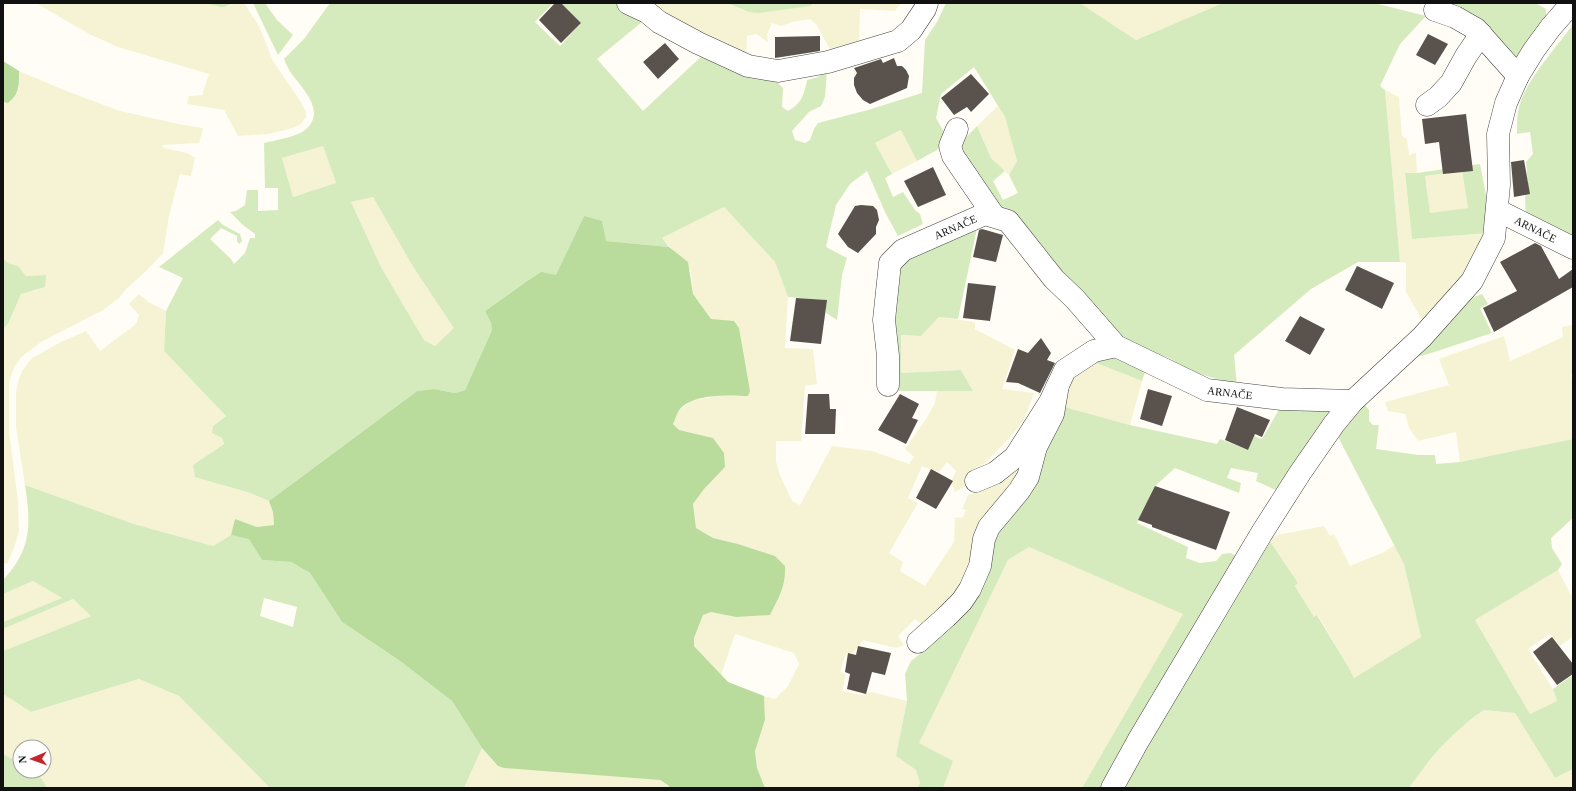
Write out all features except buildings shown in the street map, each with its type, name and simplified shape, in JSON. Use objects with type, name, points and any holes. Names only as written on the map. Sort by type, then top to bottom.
[{"type":"street","points":[[628,3],[647,12],[659,22],[698,43],[748,66],[778,72],[828,62],[898,41],[911,30],[925,9],[927,3]]},
{"type":"street","points":[[1112,788],[1138,741],[1268,525],[1300,473],[1334,424],[1353,401],[1422,337],[1472,282],[1494,238],[1499,186],[1498,134],[1506,103],[1518,76],[1534,50],[1546,32],[1572,3]]},
{"type":"street","points":[[1435,10],[1455,17],[1476,29],[1518,76]]},
{"type":"street","points":[[1427,105],[1438,97],[1450,83],[1481,34]]},
{"type":"street","points":[[957,129],[950,146],[953,156],[994,216]]},
{"type":"street","name":"ARNAČE","points":[[1497,210],[1573,248]]},
{"type":"street","name":"ARNAČE","points":[[888,385],[888,356],[884,320],[890,263],[903,250],[985,214],[1008,221],[1054,279],[1075,299],[1116,346],[1207,390],[1282,399],[1353,401]]},
{"type":"street","points":[[976,481],[995,473],[1015,457],[1050,402],[1065,370],[1094,351],[1116,346]]},
{"type":"street","points":[[918,642],[962,601],[970,589],[980,566],[984,539],[989,527],[1020,490],[1028,477],[1036,446],[1053,414],[1058,385]]},
{"type":"shaded area","points":[[36,3],[205,3],[218,7],[229,6],[232,3],[244,3],[259,26],[273,61],[301,102],[306,112],[306,117],[300,125],[289,129],[269,134],[238,136],[224,110],[187,104],[189,96],[202,95],[209,74],[118,47],[89,34]]},
{"type":"shaded area","points":[[635,3],[727,3],[749,12],[811,6],[813,3],[901,3],[895,11],[860,9],[859,44],[832,53],[816,24],[810,19],[792,22],[781,26],[772,23],[767,34],[768,42],[756,34],[747,36],[746,60]]},
{"type":"shaded area","points":[[1080,3],[1223,3],[1136,40]]},
{"type":"shaded area","points":[[19,71],[120,111],[203,128],[199,143],[162,145],[164,148],[187,153],[195,158],[191,176],[180,174],[169,216],[163,253],[126,289],[119,298],[103,310],[41,342],[21,357],[14,368],[9,382],[9,432],[18,501],[19,531],[7,564],[3,563],[3,329],[8,324],[21,294],[28,291],[38,290],[46,275],[26,276],[18,266],[8,263],[3,259],[3,102],[8,103],[14,98],[19,88]]},
{"type":"shaded area","points":[[1385,90],[1399,97],[1402,136],[1407,139],[1409,155],[1416,153],[1417,173],[1405,174],[1412,239],[1489,233],[1472,265],[1425,325],[1406,292],[1406,263],[1400,262]]},
{"type":"shaded area","points":[[998,106],[1005,117],[1017,161],[1009,175],[991,158],[977,126]]},
{"type":"shaded area","points":[[902,130],[917,161],[892,174],[875,143]]},
{"type":"shaded area","points":[[323,146],[336,183],[293,197],[282,158]]},
{"type":"shaded area","points":[[1462,171],[1468,208],[1430,214],[1425,176]]},
{"type":"shaded area","points":[[373,197],[412,265],[455,328],[435,346],[424,340],[381,267],[351,202]]},
{"type":"shaded area","points":[[724,207],[775,262],[788,297],[785,348],[813,349],[817,384],[805,386],[801,441],[776,441],[776,461],[779,473],[792,501],[800,505],[832,446],[872,451],[909,464],[914,457],[905,449],[926,419],[935,403],[937,390],[973,391],[961,370],[901,373],[901,335],[921,336],[939,317],[975,322],[975,329],[1015,350],[1002,389],[1034,393],[1024,419],[1012,435],[984,464],[968,473],[967,485],[955,492],[951,481],[956,471],[947,462],[939,472],[922,466],[908,498],[918,503],[889,553],[903,562],[900,571],[925,586],[954,542],[955,518],[963,517],[966,510],[962,509],[968,495],[983,490],[1014,472],[1026,456],[972,579],[928,629],[915,619],[898,636],[904,645],[896,648],[863,640],[853,653],[846,653],[840,672],[846,674],[842,691],[862,695],[872,692],[907,701],[896,756],[916,770],[920,783],[917,788],[765,788],[757,768],[755,751],[765,720],[764,696],[775,699],[788,686],[799,664],[794,653],[735,634],[721,675],[694,646],[694,638],[703,615],[711,612],[736,617],[775,556],[738,544],[713,538],[696,528],[693,504],[704,489],[724,467],[713,438],[679,430],[673,424],[678,411],[691,401],[722,395],[748,396],[716,320],[711,319],[693,294],[691,271],[662,238]]},
{"type":"shaded area","points":[[139,294],[148,302],[166,311],[164,351],[226,416],[213,426],[222,438],[224,444],[193,465],[225,486],[250,493],[269,501],[273,512],[274,525],[257,527],[235,520],[231,535],[213,546],[134,524],[25,485],[16,427],[16,393],[22,371],[32,358],[61,342],[86,331],[100,351],[136,324],[139,315],[129,304]]},
{"type":"shaded area","points":[[1573,325],[1573,374],[1571,375],[1573,382],[1573,439],[1460,462],[1456,432],[1418,441],[1409,428],[1405,414],[1388,411],[1385,402],[1449,385],[1439,359],[1504,336],[1510,361],[1563,337],[1562,327]]},
{"type":"shaded area","points":[[1089,360],[1142,381],[1130,425],[1061,406],[1075,368]]},
{"type":"shaded area","points":[[1324,526],[1330,536],[1334,534],[1350,566],[1384,552],[1395,545],[1404,564],[1421,637],[1354,678],[1318,615],[1314,617],[1295,586],[1297,584],[1267,537]]},
{"type":"shaded area","points":[[1029,547],[1184,614],[1082,788],[943,788],[952,761],[918,743],[1008,560]]},
{"type":"shaded area","points":[[1558,570],[1573,597],[1573,636],[1560,646],[1550,634],[1528,649],[1553,689],[1557,701],[1530,714],[1475,620]]},
{"type":"shaded area","points":[[33,581],[62,598],[3,622],[3,594]]},
{"type":"shaded area","points":[[73,599],[91,616],[3,651],[3,629]]},
{"type":"shaded area","points":[[139,679],[179,696],[270,788],[47,788],[41,779],[52,779],[52,739],[12,739],[12,759],[3,754],[3,694],[31,712]]},
{"type":"shaded area","points":[[1484,710],[1515,713],[1555,778],[1573,769],[1573,788],[1409,788],[1420,772],[1453,733]]},
{"type":"shaded area","points":[[482,748],[498,766],[660,780],[670,788],[464,788]]},
{"type":"green space","points":[[205,3],[232,3],[223,7]]},
{"type":"green space","points":[[253,3],[265,3],[277,20],[293,35],[278,55]]},
{"type":"green space","points":[[330,3],[553,3],[535,22],[560,46],[581,23],[561,3],[616,3],[648,17],[597,59],[643,111],[705,53],[772,77],[783,88],[782,107],[788,111],[793,108],[802,98],[807,80],[818,77],[827,70],[825,97],[821,106],[809,112],[792,131],[795,140],[805,143],[810,140],[818,123],[868,110],[922,93],[925,40],[937,22],[946,3],[1080,3],[1136,40],[1223,3],[1374,3],[1426,16],[1400,44],[1380,86],[1385,90],[1400,262],[1358,262],[1311,289],[1234,355],[1237,385],[1193,372],[1167,357],[1124,346],[997,206],[955,149],[977,126],[991,158],[1005,171],[993,181],[1003,200],[1018,193],[1009,175],[1017,161],[1005,117],[974,67],[941,94],[936,118],[945,134],[944,146],[917,161],[901,130],[875,143],[892,174],[885,178],[893,197],[903,192],[915,210],[920,214],[923,224],[898,236],[885,212],[867,171],[850,184],[836,205],[826,247],[847,258],[842,275],[837,320],[826,313],[826,300],[788,297],[775,262],[724,207],[662,238],[669,247],[606,241],[584,216],[556,276],[523,284],[485,311],[491,323],[492,330],[465,390],[455,393],[434,389],[417,391],[269,501],[250,493],[195,477],[193,465],[224,444],[222,438],[212,433],[213,426],[226,416],[164,351],[166,311],[183,278],[159,267],[218,220],[223,225],[240,234],[242,241],[239,244],[237,241],[237,236],[221,228],[210,239],[231,259],[234,264],[245,253],[250,238],[255,238],[255,234],[230,212],[236,211],[245,205],[247,190],[258,190],[258,211],[278,210],[278,188],[265,188],[264,143],[286,138],[302,132],[311,123],[314,116],[311,101],[307,93],[291,73],[284,59],[304,39]],"holes":[[[323,146],[336,183],[293,197],[282,158]],[[373,197],[412,265],[454,328],[435,346],[424,340],[381,267],[351,202]]]},
{"type":"green space","points":[[727,3],[813,3],[811,6],[758,13],[749,12]]},
{"type":"green space","points":[[1431,3],[1535,3],[1546,9],[1546,19],[1520,55],[1512,60]]},
{"type":"green space","points":[[1573,24],[1573,243],[1526,221],[1525,196],[1529,194],[1526,162],[1533,154],[1530,132],[1517,134],[1517,120],[1521,101],[1526,89],[1541,66]]},
{"type":"green space","points":[[3,61],[19,71],[19,84],[17,92],[8,103],[3,102]]},
{"type":"green space","points":[[1480,164],[1488,206],[1489,233],[1412,239],[1405,173],[1417,173]],"holes":[[[1462,171],[1468,208],[1430,213],[1425,176]]]},
{"type":"green space","points":[[584,216],[602,221],[606,241],[669,247],[688,262],[693,294],[711,319],[734,321],[739,328],[750,391],[748,396],[710,396],[691,401],[683,406],[678,412],[673,424],[679,430],[713,438],[724,453],[725,467],[704,489],[693,504],[696,528],[713,538],[738,544],[775,556],[785,566],[783,586],[770,615],[736,617],[711,612],[703,615],[694,638],[694,646],[728,682],[764,696],[765,720],[755,751],[757,768],[765,788],[670,788],[660,780],[504,768],[498,766],[482,748],[452,701],[400,661],[342,622],[310,573],[291,562],[262,560],[249,539],[231,535],[235,519],[257,527],[274,525],[273,512],[269,501],[417,391],[434,389],[455,393],[465,390],[492,330],[491,323],[485,311],[541,272],[556,275]]},
{"type":"green space","points":[[978,223],[958,319],[939,317],[921,336],[901,335],[901,373],[961,370],[973,391],[897,391],[891,348],[896,265]]},
{"type":"green space","points":[[3,259],[8,263],[18,266],[26,276],[46,275],[45,287],[21,294],[8,324],[3,329]]},
{"type":"green space","points":[[1482,294],[1488,304],[1480,308],[1492,333],[1425,355],[1414,357],[1466,300]]},
{"type":"green space","points":[[1116,354],[1146,369],[1142,381],[1089,360]]},
{"type":"green space","points":[[1334,405],[1280,492],[1256,481],[1258,473],[1231,468],[1227,478],[1241,483],[1239,493],[1175,468],[1155,486],[1137,523],[1188,547],[1186,558],[1200,563],[1216,561],[1222,554],[1231,553],[1239,558],[1105,788],[1082,788],[1183,614],[1029,547],[1008,560],[919,743],[953,761],[943,788],[917,788],[920,783],[916,770],[896,756],[907,701],[905,674],[911,661],[920,654],[924,645],[985,553],[1061,406],[1130,425],[1217,444],[1220,439],[1248,450],[1254,436],[1262,439],[1281,406]]},
{"type":"green space","points":[[1365,405],[1369,410],[1369,421],[1373,425],[1379,425],[1376,449],[1418,455],[1435,455],[1436,464],[1460,462],[1573,439],[1573,518],[1551,538],[1552,548],[1562,564],[1558,570],[1475,620],[1530,714],[1557,701],[1553,689],[1573,675],[1573,769],[1555,778],[1515,713],[1484,710],[1463,726],[1443,745],[1409,788],[1121,788],[1267,537],[1298,583],[1295,586],[1314,617],[1317,615],[1354,678],[1421,637],[1404,564],[1335,431]]},
{"type":"green space","points":[[25,485],[134,524],[213,546],[231,535],[249,538],[262,560],[291,562],[310,573],[342,622],[400,661],[452,701],[482,748],[464,788],[270,788],[179,696],[139,679],[31,712],[3,694],[3,651],[91,616],[73,599],[3,629],[3,622],[62,598],[33,581],[3,594],[3,580],[20,558],[27,536],[27,499]],"holes":[[[264,598],[297,607],[293,627],[260,616]]]},
{"type":"green space","points":[[3,754],[12,759],[12,779],[41,779],[47,788],[3,788]]}]
